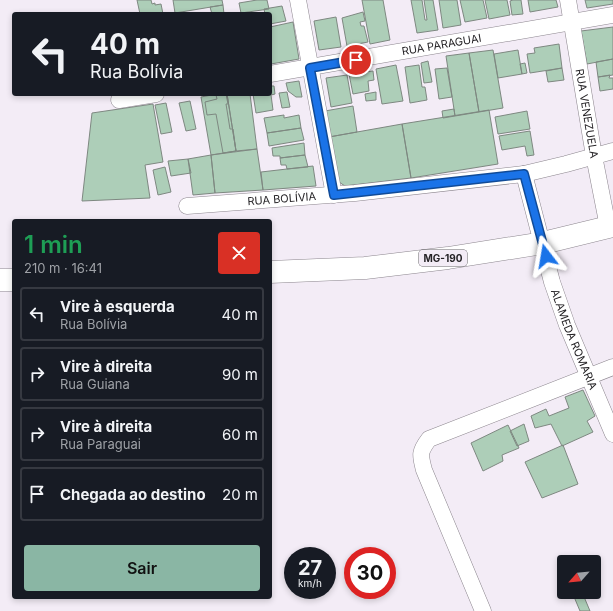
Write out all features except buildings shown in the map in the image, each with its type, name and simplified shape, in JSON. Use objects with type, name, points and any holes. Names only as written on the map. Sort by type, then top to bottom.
[{"type":"main road","name":"MG-190","points":[[272,272],[365,268],[448,258],[543,243],[610,226]]},
{"type":"main road","points":[[0,280],[12,280]]},
{"type":"street","points":[[298,0],[334,195]]},
{"type":"street","name":"RUA VENEZUELA","points":[[568,0],[594,156],[610,226]]},
{"type":"street","name":"RUA PARAGUAI","points":[[272,74],[613,15]]},
{"type":"street","points":[[119,100],[144,96]]},
{"type":"street","name":"RUA BOLÍVIA","points":[[187,206],[334,195],[524,174],[613,151]]},
{"type":"street","name":"ALAMEDA ROMARIA","points":[[524,174],[552,282],[566,325],[613,434]]},
{"type":"street","points":[[483,611],[424,470],[421,457],[422,449],[429,439],[613,367]]},
{"type":"route","points":[[356,60],[310,68],[334,195],[524,174],[546,256]]}]
